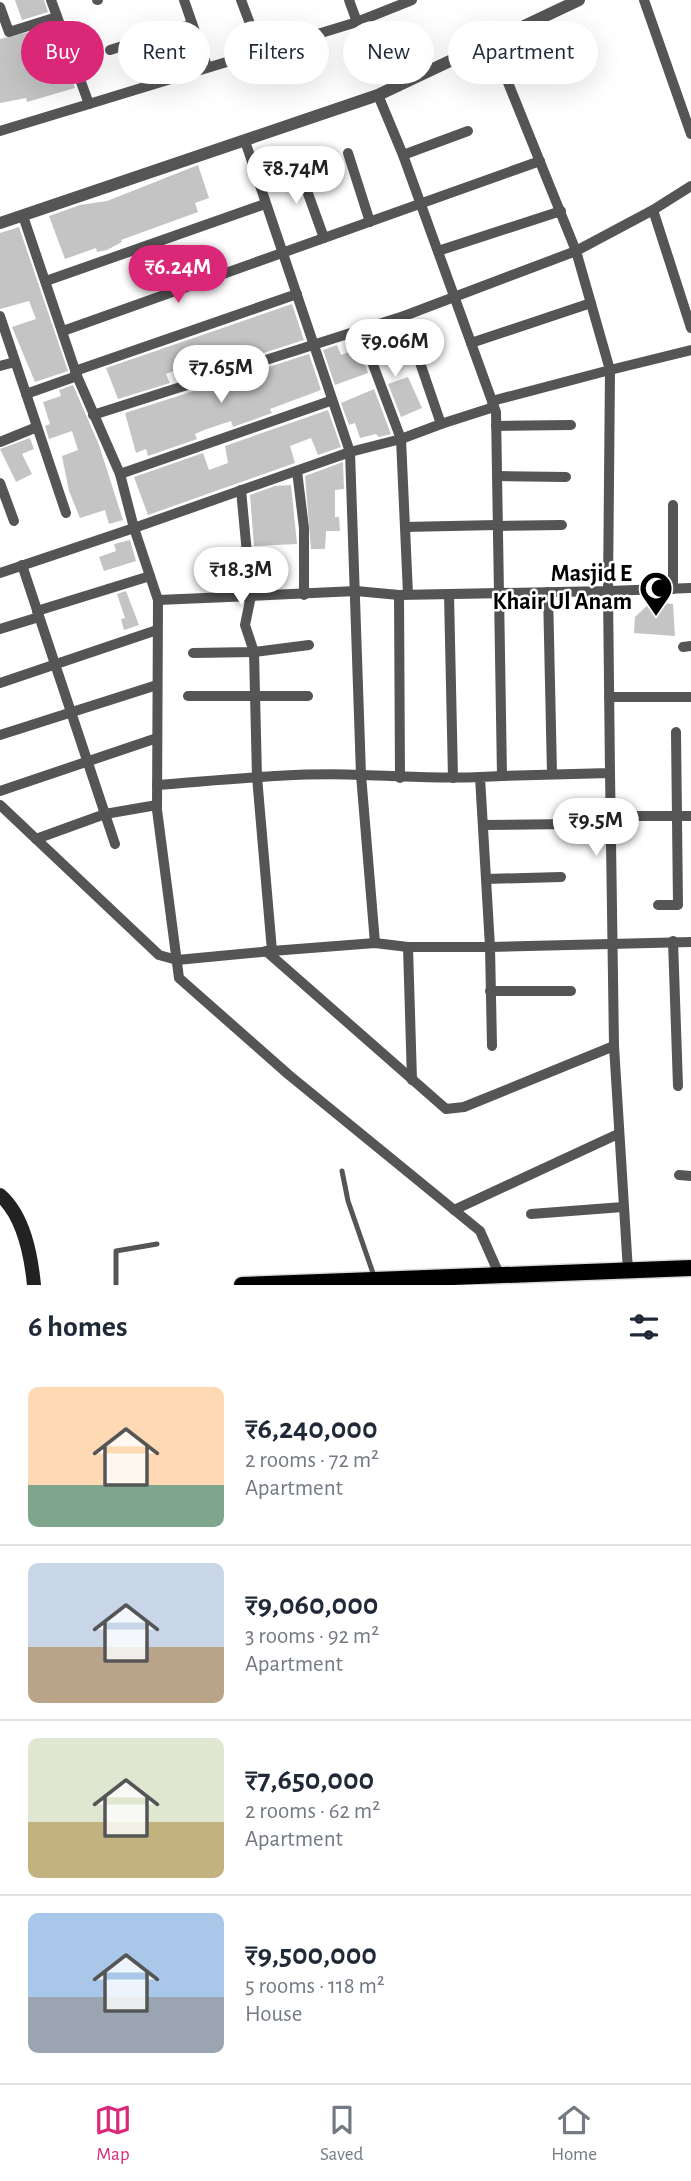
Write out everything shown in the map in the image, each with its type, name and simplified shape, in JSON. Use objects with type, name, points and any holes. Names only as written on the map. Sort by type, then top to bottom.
[{"type":"highway","points":[[242,1285],[691,1268]]},
{"type":"main road","points":[[0,1195],[10,1204],[32,1255],[34,1285]]},
{"type":"street","points":[[51,0],[89,104]]},
{"type":"street","points":[[184,0],[191,21]]},
{"type":"street","points":[[242,0],[249,21]]},
{"type":"street","points":[[349,0],[357,21]]},
{"type":"street","points":[[360,21],[412,0]]},
{"type":"street","points":[[537,21],[579,0]]},
{"type":"street","points":[[644,0],[691,134]]},
{"type":"street","points":[[0,7],[4,33],[57,17]]},
{"type":"street","points":[[210,65],[343,26]]},
{"type":"street","points":[[110,50],[118,47]]},
{"type":"street","points":[[0,223],[378,96],[448,63]]},
{"type":"street","points":[[0,131],[151,84]]},
{"type":"street","points":[[509,84],[576,251],[610,370],[608,591],[614,1046],[628,1271]]},
{"type":"street","points":[[378,96],[403,155],[493,404],[496,426],[502,776]]},
{"type":"street","points":[[403,155],[468,131]]},
{"type":"street","points":[[245,141],[283,250],[330,401],[350,452],[361,775],[375,943]]},
{"type":"street","points":[[348,153],[370,222]]},
{"type":"street","points":[[63,331],[283,250],[421,205],[540,161]]},
{"type":"street","points":[[297,163],[324,238]]},
{"type":"street","points":[[93,415],[454,298],[576,251],[653,211],[691,186]]},
{"type":"street","points":[[46,281],[265,204]]},
{"type":"street","points":[[438,251],[561,211]]},
{"type":"street","points":[[653,211],[691,328]]},
{"type":"street","points":[[23,216],[76,373],[120,474],[134,528],[158,600],[156,805],[179,978],[289,1075],[480,1231],[499,1274]]},
{"type":"street","points":[[26,394],[76,373],[297,294]]},
{"type":"street","points":[[471,343],[591,303]]},
{"type":"street","points":[[0,316],[66,513]]},
{"type":"street","points":[[404,316],[441,424]]},
{"type":"street","points":[[360,330],[401,439],[405,527],[400,778]]},
{"type":"street","points":[[0,573],[350,452],[401,439],[493,404],[691,350]]},
{"type":"street","points":[[0,366],[15,362]]},
{"type":"street","points":[[120,474],[330,401]]},
{"type":"street","points":[[496,426],[571,425]]},
{"type":"street","points":[[0,442],[37,427]]},
{"type":"street","points":[[297,471],[304,528],[304,595]]},
{"type":"street","points":[[497,476],[566,477]]},
{"type":"street","points":[[0,483],[13,521]]},
{"type":"street","points":[[241,490],[251,596],[245,625],[254,652],[257,777],[269,951],[446,1109],[464,1107],[614,1046]]},
{"type":"street","points":[[673,505],[673,589]]},
{"type":"street","points":[[405,527],[562,525]]},
{"type":"street","points":[[22,565],[115,844]]},
{"type":"street","points":[[0,629],[150,576]]},
{"type":"street","points":[[158,600],[356,591],[449,594],[691,588]]},
{"type":"street","points":[[548,592],[552,774]]},
{"type":"street","points":[[449,594],[453,778]]},
{"type":"street","points":[[0,683],[158,630]]},
{"type":"street","points":[[193,653],[254,652],[309,645]]},
{"type":"street","points":[[0,735],[157,685]]},
{"type":"street","points":[[188,696],[308,696]]},
{"type":"street","points":[[609,697],[691,697]]},
{"type":"street","points":[[658,905],[678,905],[677,732]]},
{"type":"street","points":[[0,791],[157,738]]},
{"type":"street","points":[[157,785],[257,777],[361,775],[453,778],[610,773]]},
{"type":"street","points":[[480,777],[490,947],[492,1046]]},
{"type":"street","points":[[0,805],[159,954],[177,960],[375,943],[408,947],[490,947],[691,942]]},
{"type":"street","points":[[36,839],[105,814],[156,805]]},
{"type":"street","points":[[611,816],[691,816]]},
{"type":"street","points":[[483,825],[572,824]]},
{"type":"street","points":[[486,878],[561,877]]},
{"type":"street","points":[[673,941],[678,1086]]},
{"type":"street","points":[[408,947],[412,1080]]},
{"type":"street","points":[[490,991],[570,991]]},
{"type":"street","points":[[454,1210],[618,1134]]},
{"type":"street","points":[[679,1175],[691,1176]]},
{"type":"street","points":[[531,1214],[624,1207]]},
{"type":"lane","points":[[342,1171],[352,1214],[375,1279]]},
{"type":"lane","points":[[116,1285],[116,1251],[157,1244]]},
{"type":"building","points":[[15,0],[44,0],[48,12],[22,20]]},
{"type":"building","points":[[21,34],[21,84],[74,84],[75,88],[27,102],[26,98],[0,103],[0,39]]},
{"type":"building","points":[[198,165],[209,198],[195,203],[198,212],[121,240],[122,242],[107,250],[97,252],[96,248],[65,259],[49,216],[80,205],[107,201]]},
{"type":"building","points":[[19,227],[68,371],[35,382],[12,327],[36,319],[29,301],[0,309],[0,233]]},
{"type":"building","points":[[292,304],[304,340],[213,369],[208,357],[166,374],[170,383],[118,399],[106,368]]},
{"type":"building","points":[[337,345],[341,355],[359,348],[368,373],[335,385],[323,350]]},
{"type":"building","points":[[309,354],[321,390],[270,409],[272,413],[233,427],[231,421],[204,430],[195,434],[197,439],[148,456],[146,449],[136,453],[125,413]]},
{"type":"building","points":[[408,377],[422,408],[401,417],[388,384]]},
{"type":"building","points":[[73,385],[99,445],[123,520],[109,524],[105,510],[80,518],[69,491],[62,456],[78,450],[72,431],[49,439],[45,426],[50,424],[43,402],[61,396],[59,390]]},
{"type":"building","points":[[374,389],[391,434],[360,438],[355,423],[349,425],[341,403]]},
{"type":"building","points":[[328,410],[341,447],[318,455],[311,438],[290,446],[295,463],[148,515],[134,477],[203,453],[209,470],[228,463],[225,446]]},
{"type":"building","points":[[30,438],[34,449],[22,454],[32,474],[16,482],[0,449]]},
{"type":"building","points":[[343,462],[344,489],[335,490],[335,517],[339,517],[340,531],[326,531],[325,549],[311,549],[305,476]]},
{"type":"building","points":[[291,485],[297,544],[254,546],[250,495],[275,486]]},
{"type":"building","points":[[130,540],[136,561],[104,571],[99,557],[116,551],[114,544]]},
{"type":"building","points":[[126,591],[139,625],[124,630],[121,619],[125,618],[117,594]]},
{"type":"building","points":[[651,602],[673,604],[675,636],[634,633],[635,617]]},
{"type":"place","name":"Masjid E Khair Ul Anam","points":[[656,618]]}]
